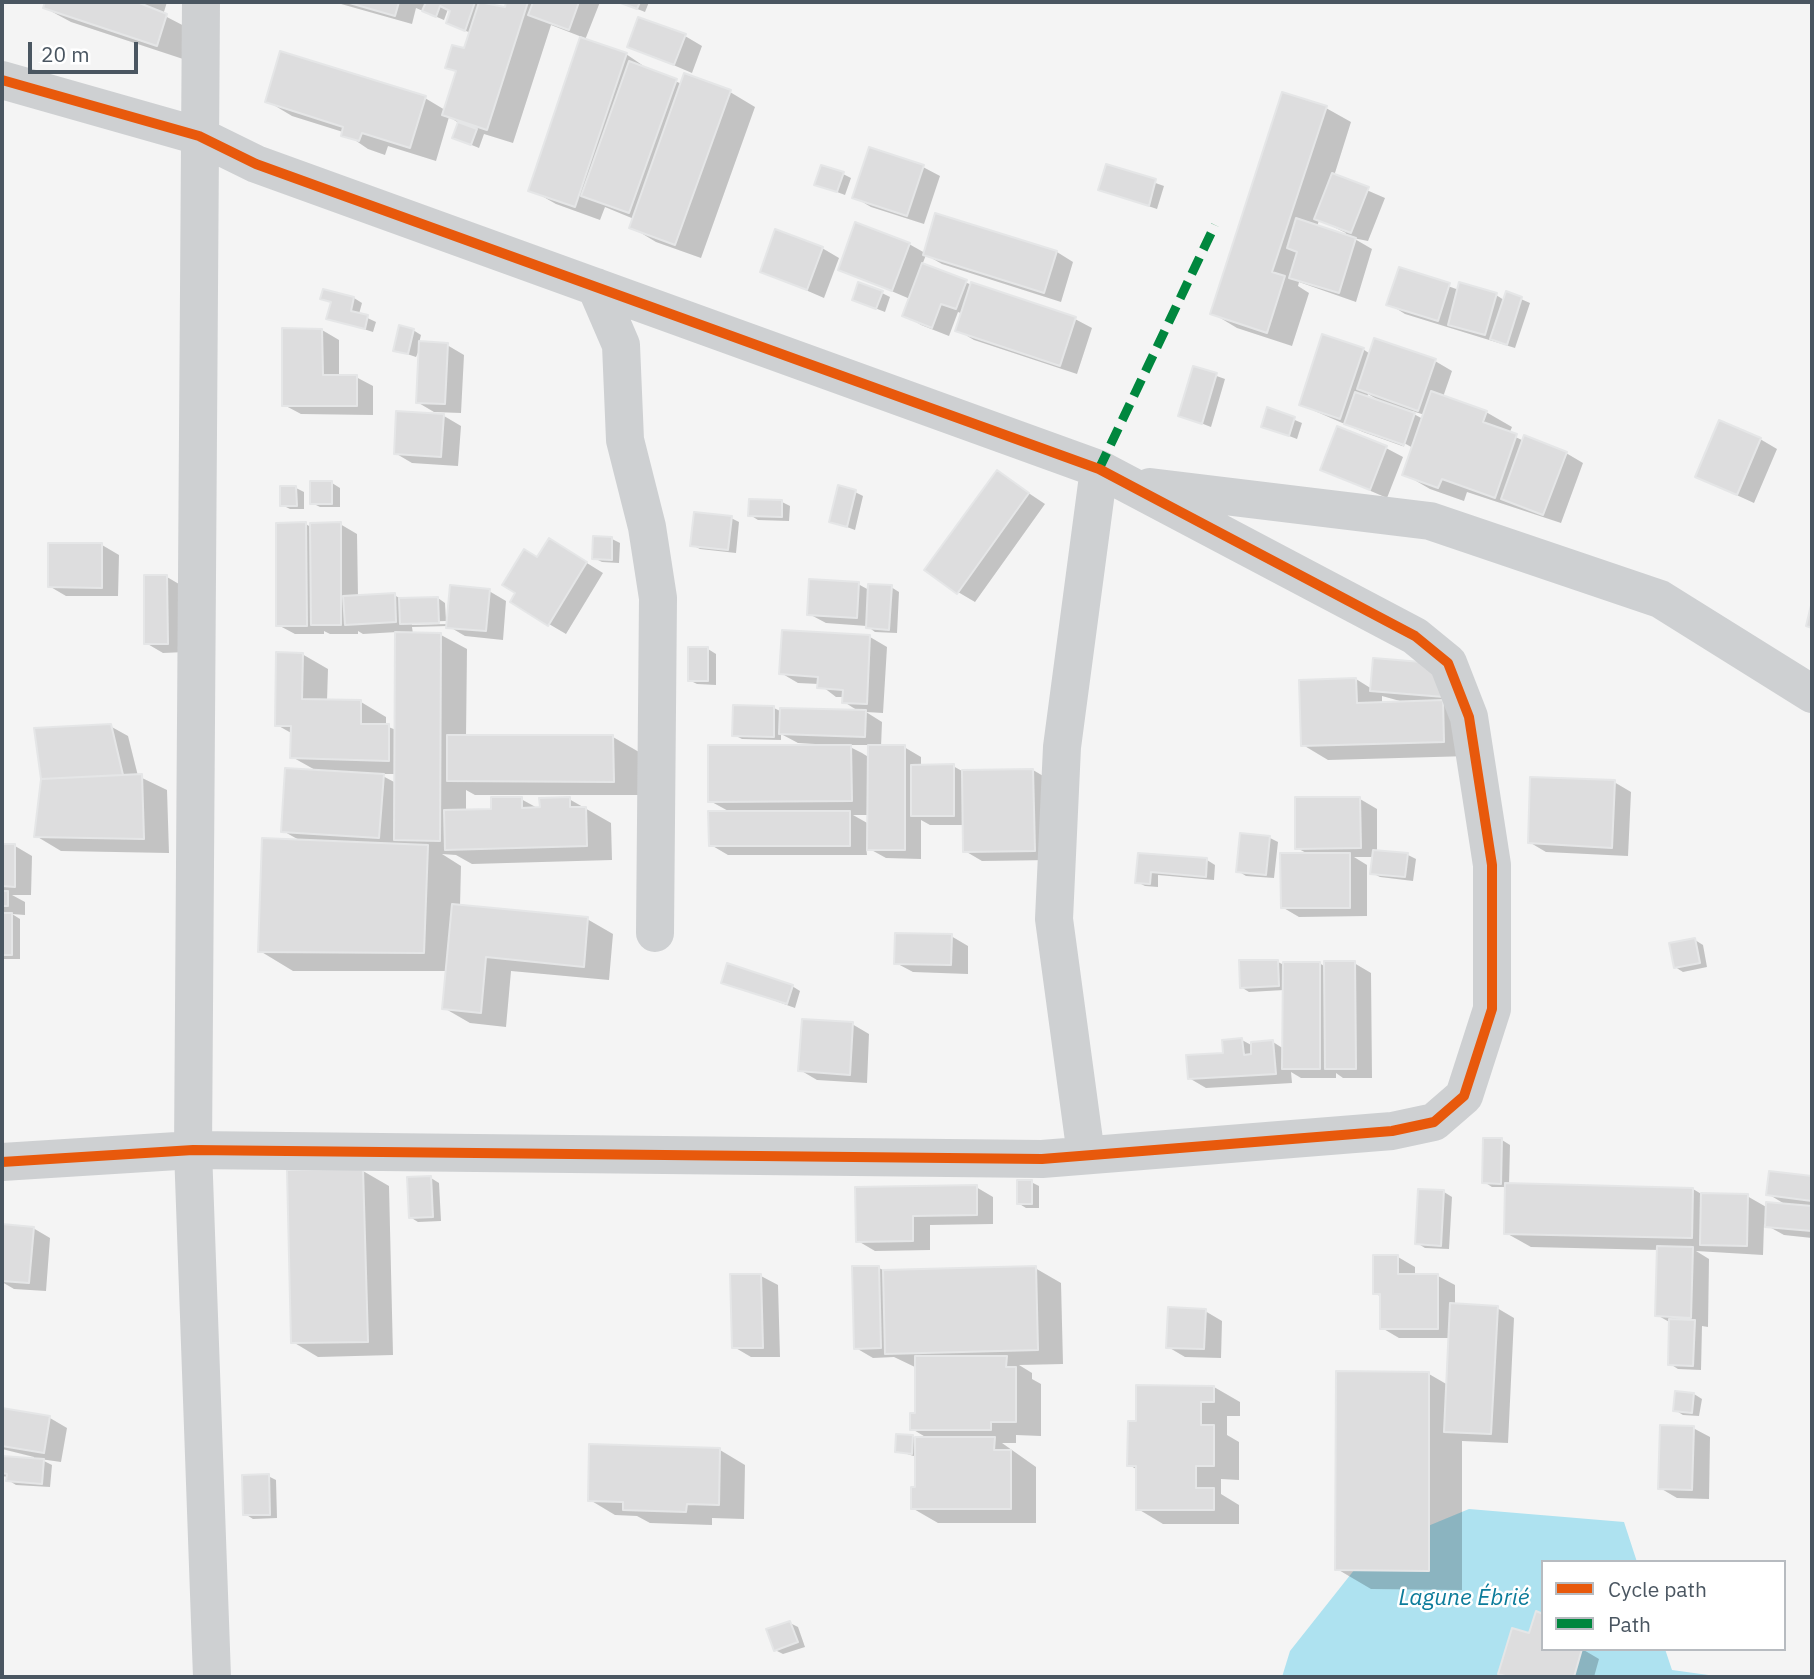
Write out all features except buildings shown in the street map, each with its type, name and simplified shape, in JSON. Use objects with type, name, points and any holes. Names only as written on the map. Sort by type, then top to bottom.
[{"type":"street","points":[[201,2],[193,1150],[212,1677]]},
{"type":"street","points":[[2,80],[199,136],[256,164],[1113,477],[1415,636],[1448,663],[1469,717],[1492,865],[1492,1009],[1464,1096],[1434,1122],[1392,1131],[1042,1159],[193,1150],[2,1162]]},
{"type":"street","points":[[596,287],[621,345],[625,440],[647,527],[658,598],[655,933]]},
{"type":"street","points":[[1113,477],[1430,521],[1660,599],[1812,694]]},
{"type":"street","points":[[1086,1155],[1054,919],[1062,747],[1113,477]]},
{"type":"water","name":"Lagune Ébrié","points":[[1469,1509],[1624,1522],[1636,1560],[1541,1560],[1541,1651],[1666,1651],[1672,1670],[1723,1677],[1282,1677],[1290,1651],[1370,1550]]},
{"type":"marked path","points":[[1099,469],[1215,225]]},
{"type":"cycle path","points":[[2,80],[199,136],[256,164],[1099,469],[1415,636],[1448,663],[1469,717],[1492,865],[1492,1009],[1464,1096],[1434,1122],[1392,1131],[1042,1159],[193,1150],[2,1162]]}]
